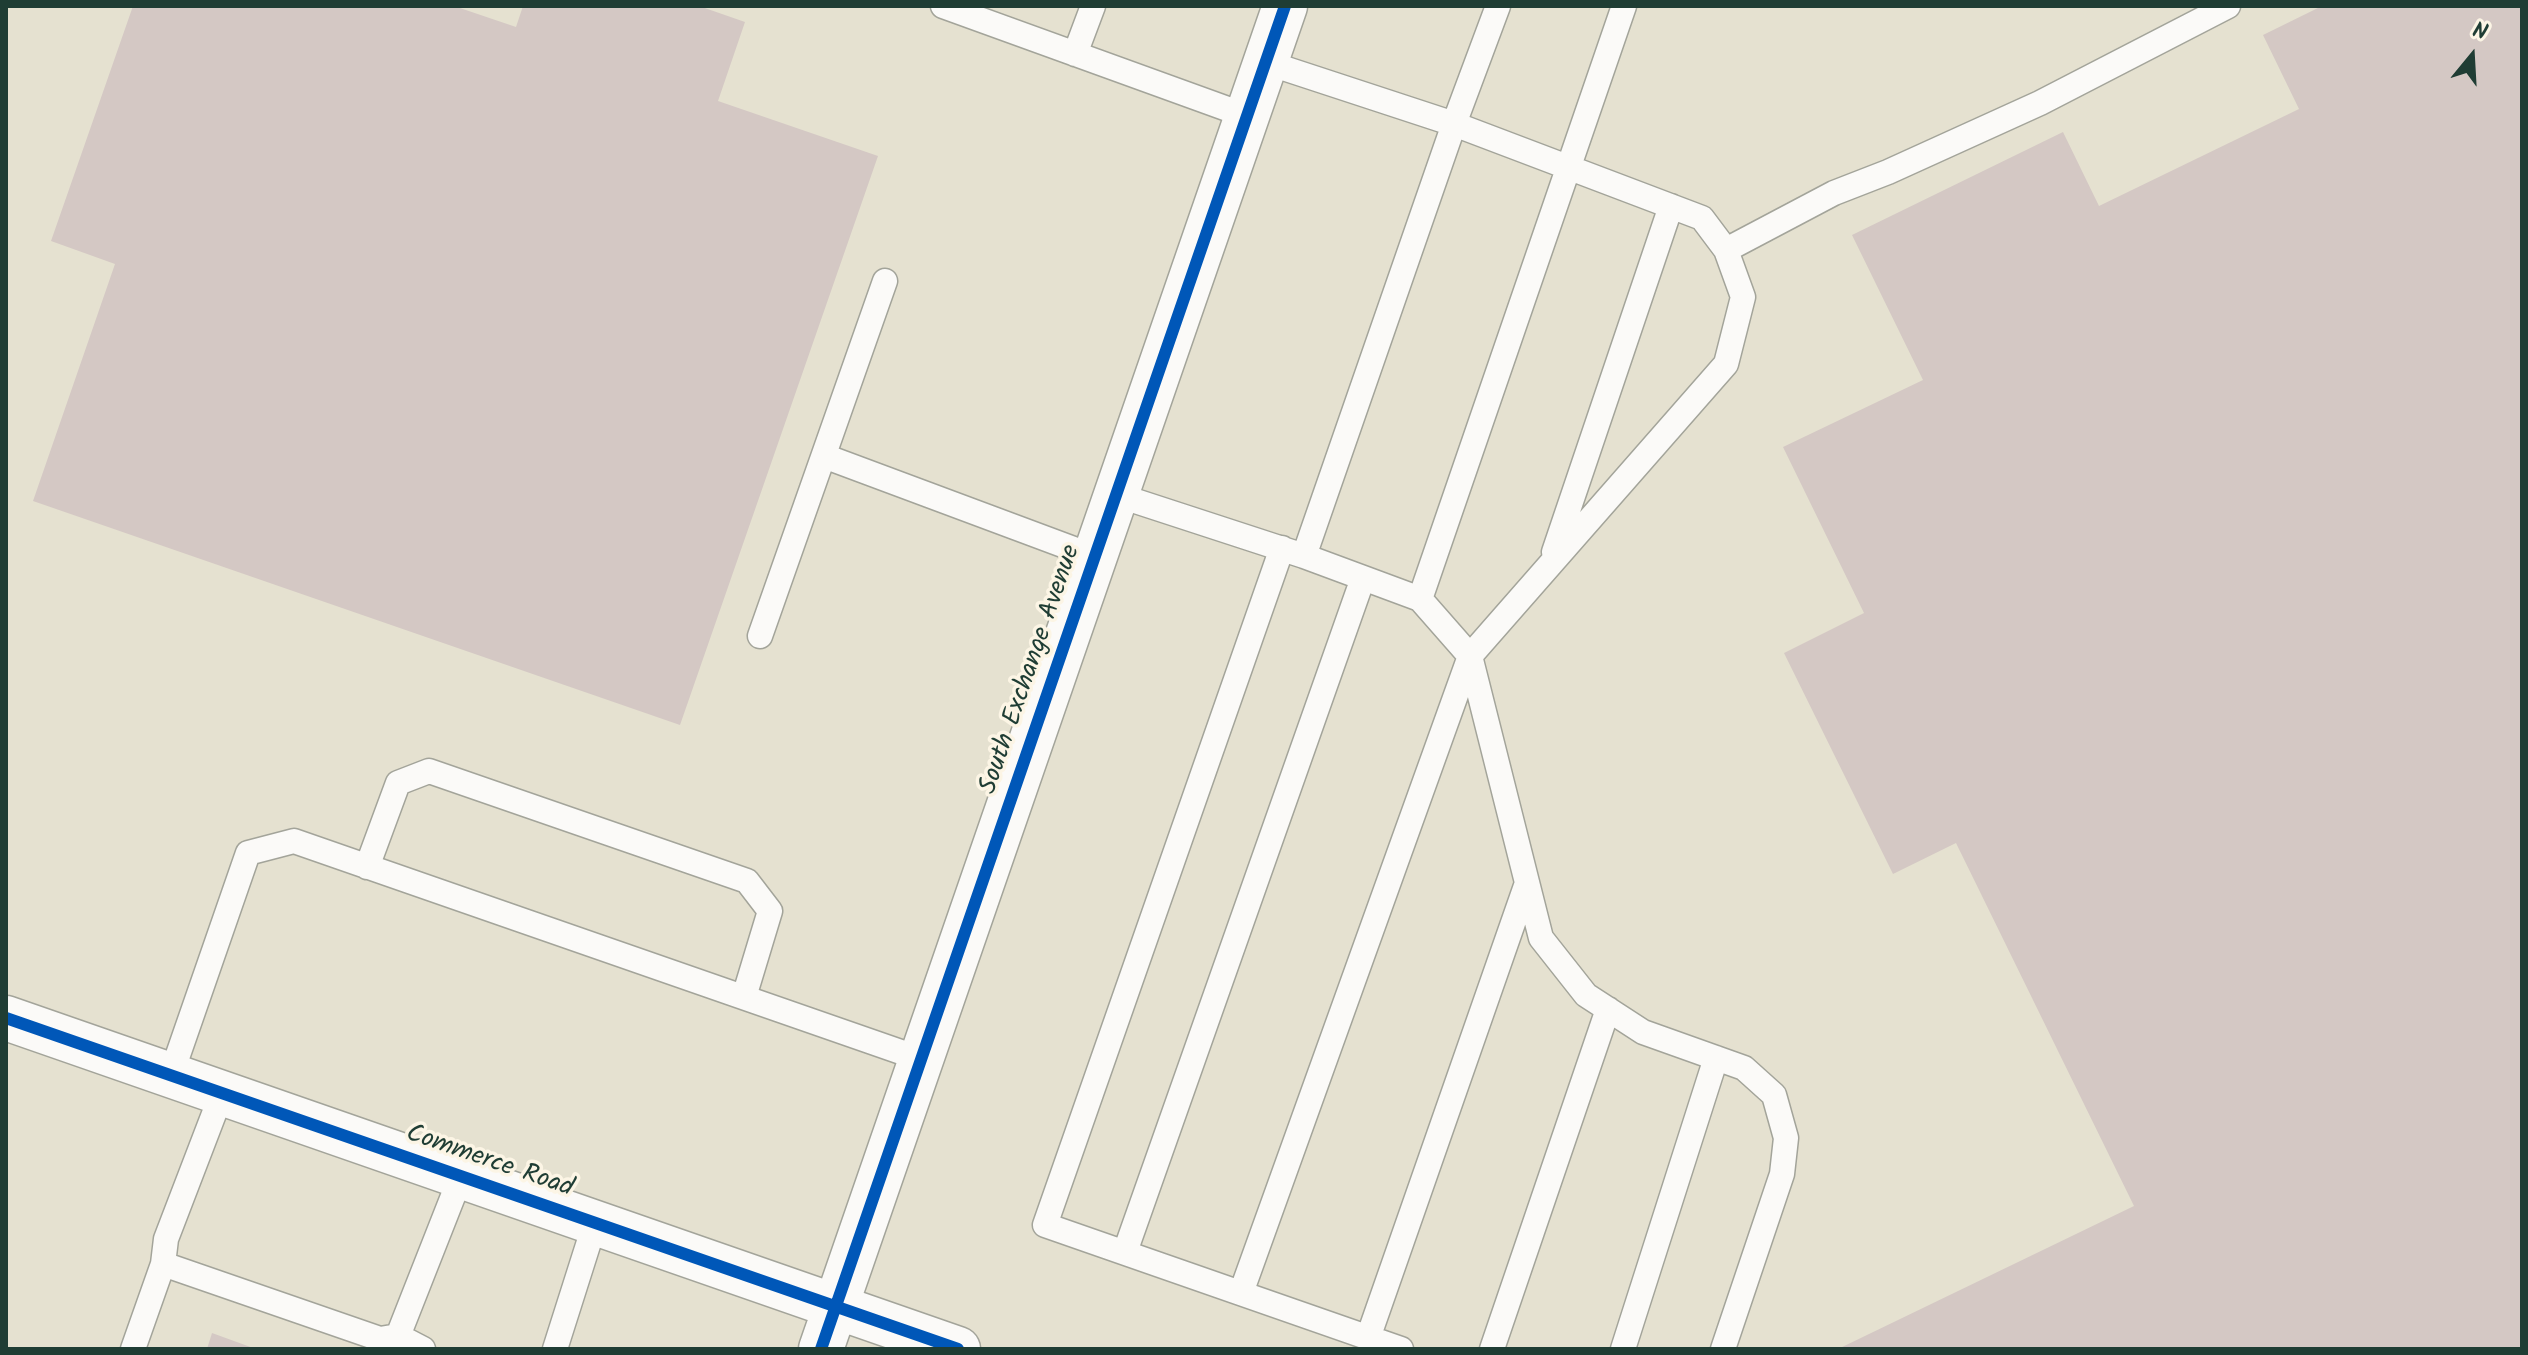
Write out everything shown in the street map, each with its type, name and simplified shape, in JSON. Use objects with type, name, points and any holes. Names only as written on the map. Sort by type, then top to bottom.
[{"type":"street","name":"South Exchange Avenue","points":[[821,1349],[1285,6]]},
{"type":"street","name":"Commerce Road","points":[[6,1018],[958,1349]]},
{"type":"lane","points":[[943,6],[1247,116]]},
{"type":"lane","points":[[1075,54],[1093,6]]},
{"type":"lane","points":[[1401,1349],[1045,1225],[1498,6]]},
{"type":"lane","points":[[1420,599],[1624,6]]},
{"type":"lane","points":[[1726,250],[1834,193],[2040,103],[2228,6]]},
{"type":"lane","points":[[1241,1293],[1470,656],[1726,364],[1743,297],[1726,250],[1702,218],[1454,124],[1265,62]]},
{"type":"lane","points":[[1550,564],[1671,206]]},
{"type":"lane","points":[[760,636],[885,281]]},
{"type":"lane","points":[[824,456],[1095,557]]},
{"type":"lane","points":[[1117,495],[1293,552],[1420,599],[1470,656],[1541,938],[1586,995],[1643,1032],[1744,1068],[1774,1095],[1786,1138],[1782,1174],[1723,1349]]},
{"type":"lane","points":[[1125,1252],[1363,578]]},
{"type":"lane","points":[[367,867],[398,783],[429,771],[747,881],[770,911],[744,997]]},
{"type":"lane","points":[[171,1075],[248,853],[294,841],[921,1059]]},
{"type":"lane","points":[[1368,1338],[1527,883]]},
{"type":"lane","points":[[1492,1349],[1608,1009]]},
{"type":"lane","points":[[1623,1349],[1716,1058]]},
{"type":"lane","points":[[133,1349],[163,1264],[166,1239],[222,1093]]},
{"type":"lane","points":[[398,1336],[461,1176]]},
{"type":"lane","points":[[555,1349],[595,1223]]},
{"type":"lane","points":[[163,1264],[380,1339],[398,1336],[423,1349]]},
{"type":"building","points":[[133,6],[454,6],[516,27],[523,6],[699,6],[745,22],[718,101],[878,156],[680,725],[33,501],[115,264],[51,241]]},
{"type":"building","points":[[2322,6],[2522,6],[2522,1349],[1838,1349],[2134,1206],[1956,843],[1893,874],[1784,653],[1864,613],[1783,447],[1923,380],[1852,235],[2063,132],[2099,206],[2299,109],[2263,35]]},
{"type":"building","points":[[212,1333],[256,1349],[207,1349]]},
{"type":"cycle path","points":[[821,1349],[1285,6]]},
{"type":"cycle path","points":[[6,1018],[958,1349]]}]
